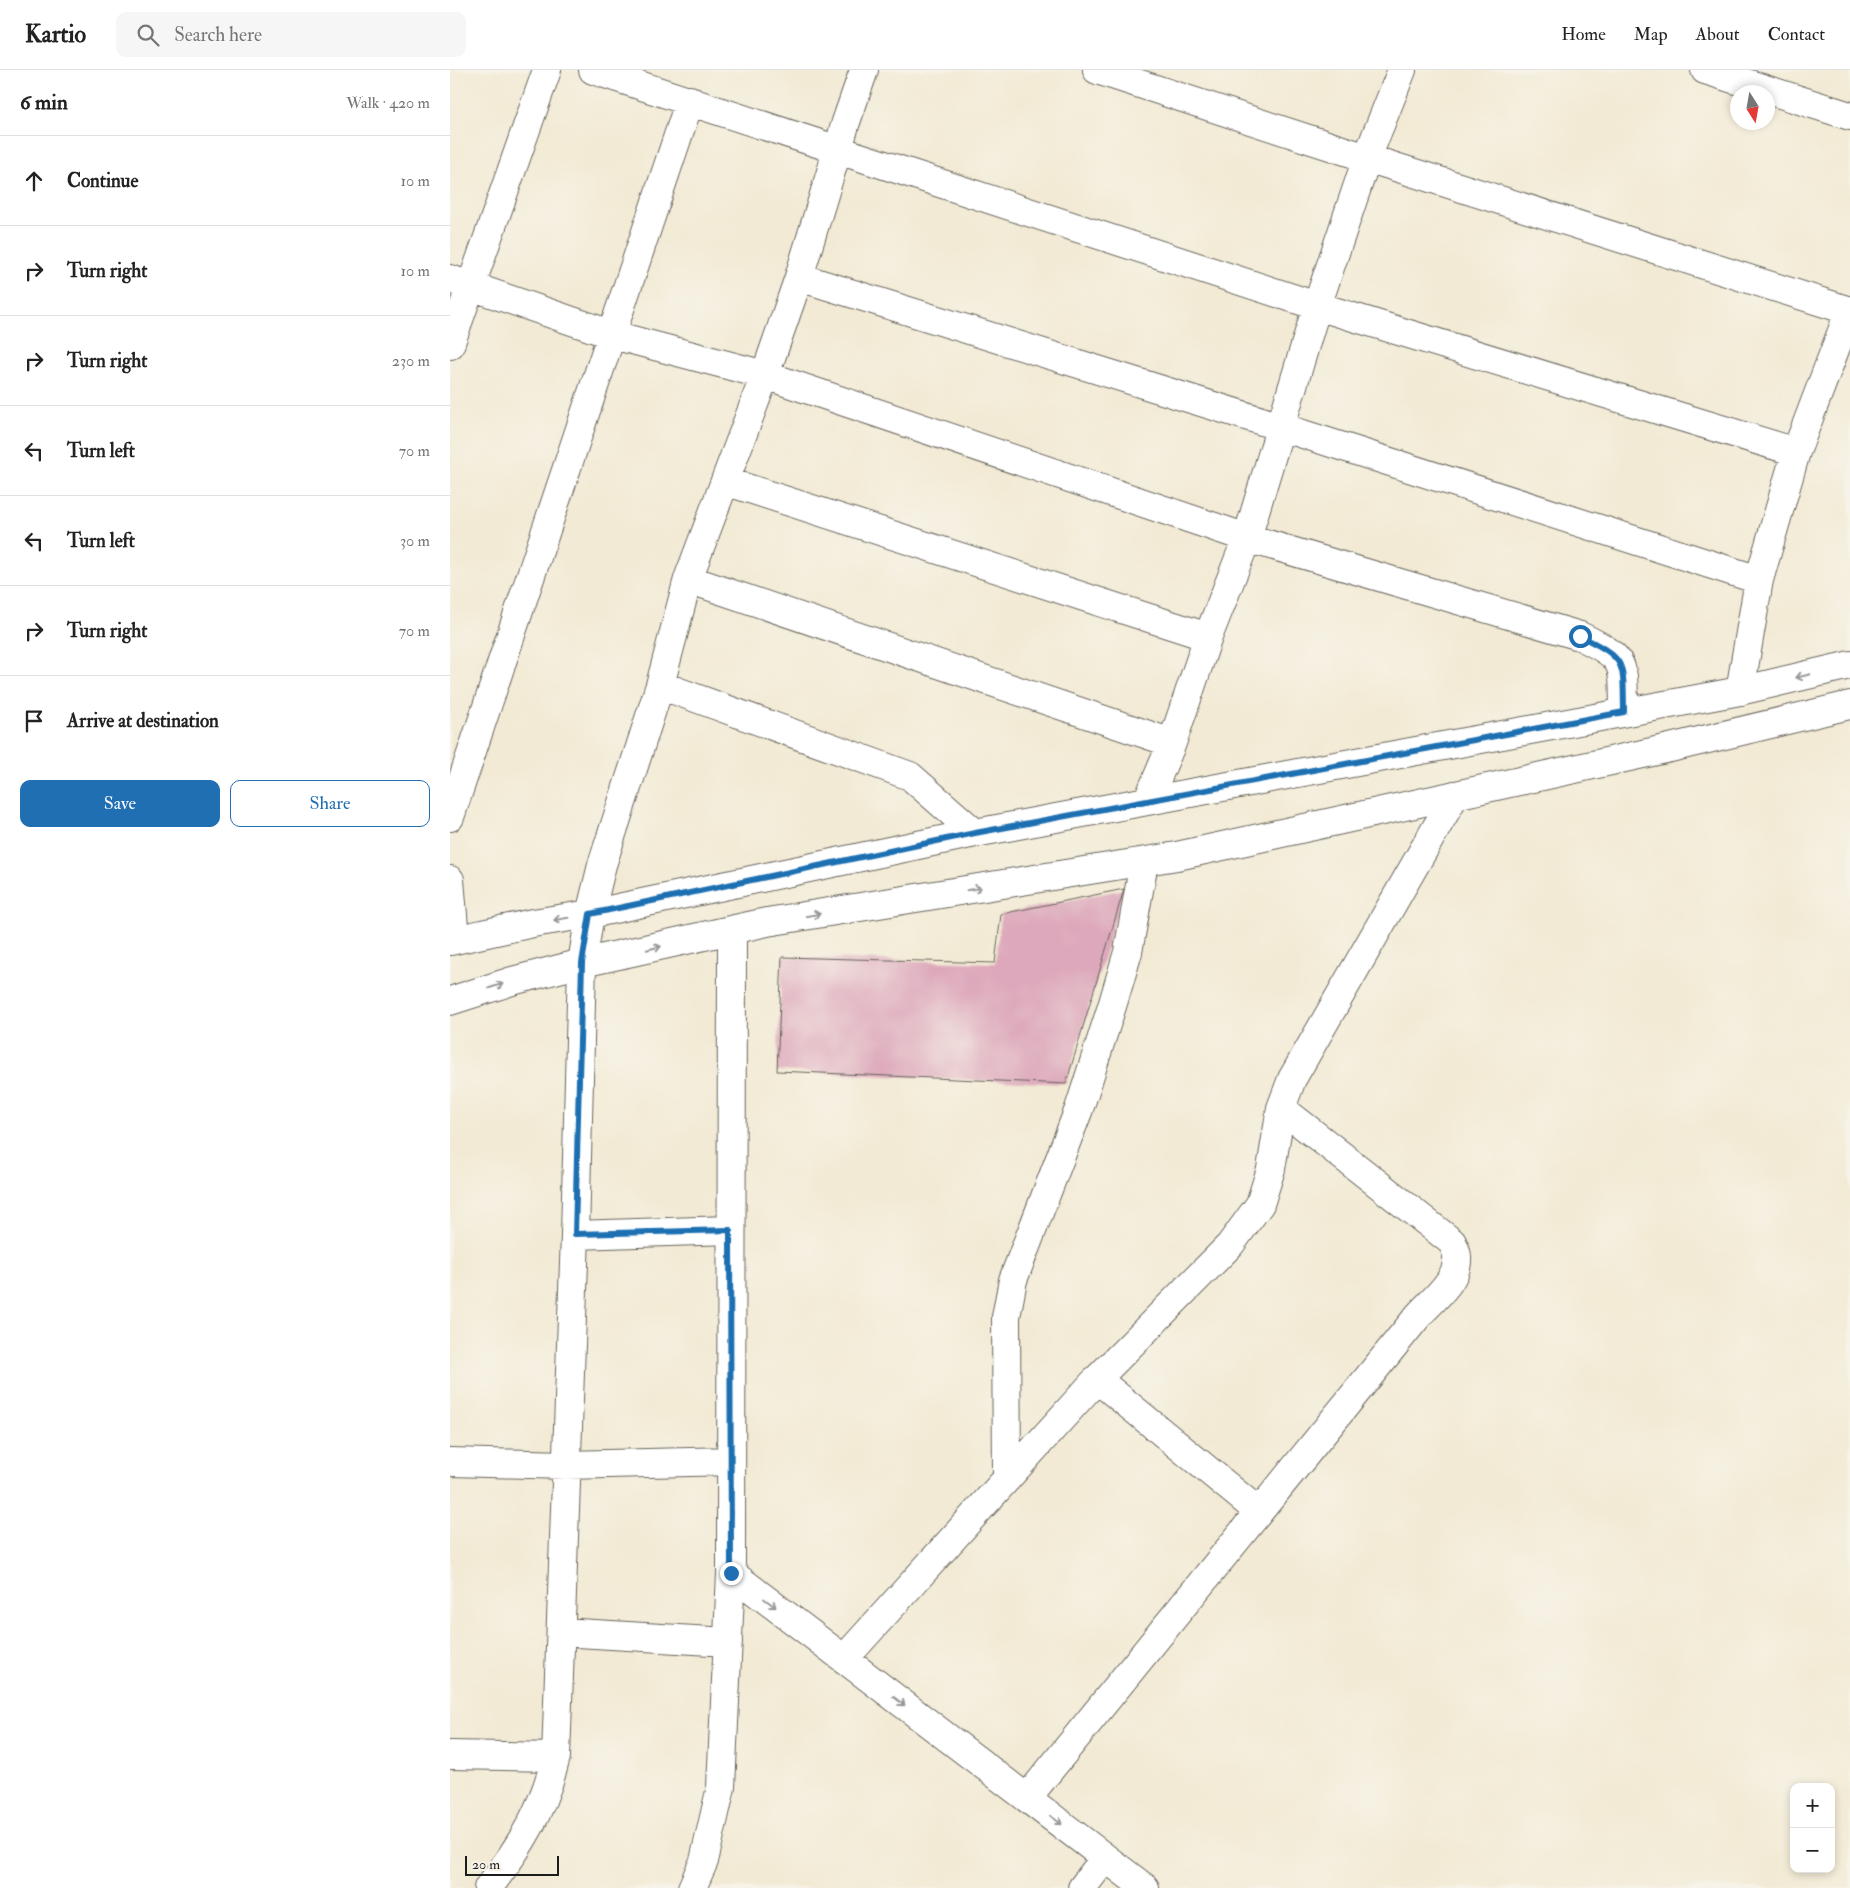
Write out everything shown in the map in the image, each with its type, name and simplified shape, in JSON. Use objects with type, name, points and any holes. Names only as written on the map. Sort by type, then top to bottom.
[{"type":"street","points":[[450,345],[460,283],[547,70]]},
{"type":"street","points":[[593,70],[1318,306],[1796,452]]},
{"type":"street","points":[[488,1888],[520,1846],[538,1812],[549,1788],[556,1757],[575,1234],[582,963],[590,914],[602,865],[660,685],[688,579],[765,375],[799,277],[864,70]]},
{"type":"street","points":[[1097,70],[1367,158],[1850,310],[1796,452],[1759,580],[1740,691]]},
{"type":"street","points":[[1148,800],[1172,743],[1208,637],[1247,538],[1318,306],[1367,158],[1402,70]]},
{"type":"street","points":[[1706,70],[1850,116]]},
{"type":"street","points":[[450,817],[613,335],[690,100]]},
{"type":"street","points":[[799,277],[1281,427],[1759,580]]},
{"type":"street","points":[[460,283],[613,335],[765,375],[1247,538],[1580,636],[1601,646],[1617,658],[1623,668],[1624,712]]},
{"type":"street","points":[[725,481],[1208,637]]},
{"type":"street","points":[[688,579],[1172,743]]},
{"type":"street","points":[[450,880],[453,940],[590,914],[975,833],[1740,691],[1850,665]]},
{"type":"street","points":[[660,685],[910,776],[975,833]]},
{"type":"street","points":[[450,1001],[512,981],[582,963],[777,920],[1144,862],[1661,750],[1850,705]]},
{"type":"street","points":[[844,1659],[1097,1379],[1230,1245],[1260,1204],[1271,1169],[1281,1108],[1289,1086],[1455,795]]},
{"type":"street","points":[[1006,1479],[1006,1318],[1008,1298],[1079,1109],[1111,1012],[1128,952],[1144,862]]},
{"type":"street","points":[[692,1888],[704,1861],[721,1787],[731,1573],[730,1230],[732,930]]},
{"type":"street","points":[[1027,1798],[1418,1316],[1450,1281],[1456,1268],[1458,1256],[1452,1242],[1281,1108]]},
{"type":"street","points":[[575,1234],[730,1230]]},
{"type":"street","points":[[1097,1379],[1259,1512]]},
{"type":"street","points":[[450,1462],[566,1465],[731,1462]]},
{"type":"street","points":[[731,1573],[1145,1888]]},
{"type":"street","points":[[561,1632],[728,1642]]},
{"type":"street","points":[[450,1755],[556,1757]]},
{"type":"street","points":[[1082,1888],[1106,1858]]},
{"type":"building","points":[[1124,889],[1066,1084],[777,1071],[782,957],[995,963],[1001,914]]},
{"type":"route","points":[[731,1573],[730,1230],[575,1234],[582,963],[590,914],[975,833],[1148,800],[1313,772],[1624,712],[1623,668],[1617,658],[1601,646],[1580,636]]}]
